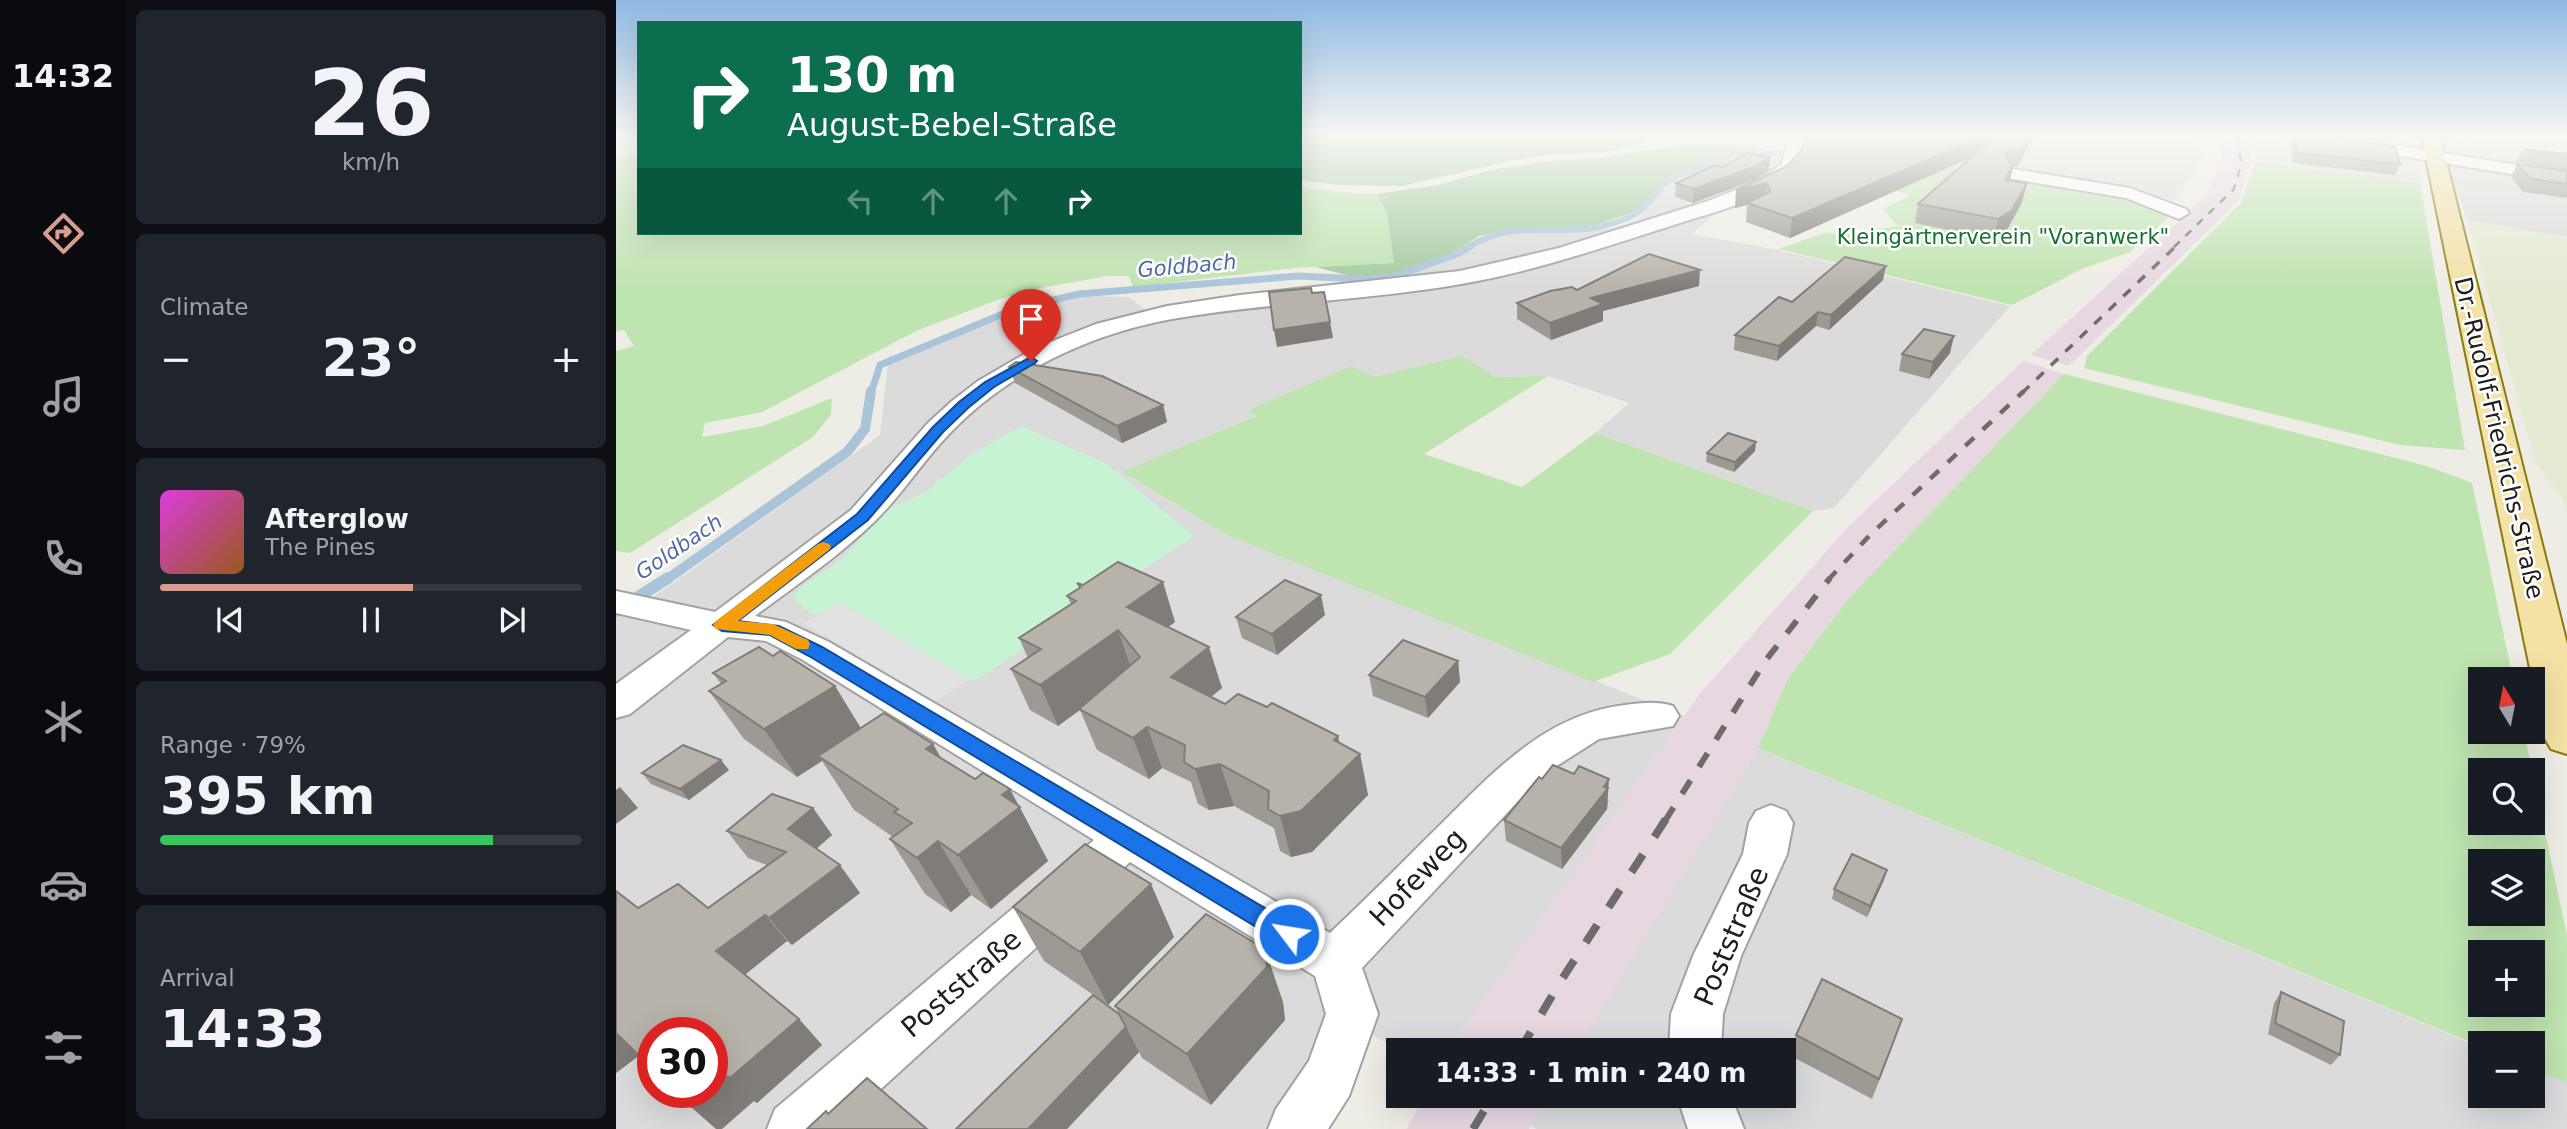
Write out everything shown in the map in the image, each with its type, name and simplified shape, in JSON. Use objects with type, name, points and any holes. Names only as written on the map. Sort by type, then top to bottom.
[{"type":"main road","name":"Dr.-Rudolf-Friedrichs-Straße","points":[[2443,186],[2567,737]]},
{"type":"street","points":[[616,704],[862,517],[938,429],[964,405],[989,385],[1045,353],[1116,326],[1166,314],[1283,297],[1458,278],[1567,253],[1736,197],[1757,186]]},
{"type":"street","points":[[2085,186],[2130,193],[2179,213]]},
{"type":"street","points":[[616,602],[722,625],[773,630],[816,651],[1335,962],[1352,1014],[1330,1077],[1296,1129]]},
{"type":"street","name":"Hofeweg","points":[[1335,962],[1521,770],[1552,745],[1580,729],[1609,720],[1659,716]]},
{"type":"street","name":"Poststraße","points":[[1696,1038],[1697,1014],[1717,956],[1765,854],[1771,823]]},
{"type":"street","name":"Poststraße","points":[[794,1129],[1128,837]]},
{"type":"street","points":[[1708,1108],[1716,1129]]},
{"type":"shaded area","points":[[1669,186],[1746,186],[1720,199],[1710,218],[1692,234],[1778,250],[2010,306],[1834,508],[1813,511],[1595,433],[1629,403],[1548,376],[1495,377],[1462,356],[1250,411],[1257,415],[1123,473],[1227,535],[1684,716],[1457,1038],[1386,1038],[1386,1043],[1349,1021],[1276,1129],[616,1129],[616,612],[628,615],[880,435],[888,362],[1009,312],[1083,296],[1129,297],[1145,310],[1281,290],[1352,285],[1397,278],[1461,254],[1492,237],[1526,230],[1609,229],[1638,220],[1652,200]]},
{"type":"shaded area","points":[[2092,186],[2185,186],[2177,200]]},
{"type":"shaded area","points":[[2210,186],[2243,186],[2238,201],[2069,366],[2031,355],[2206,196]]},
{"type":"shaded area","points":[[2455,186],[2567,186],[2567,237],[2467,220]]},
{"type":"shaded area","points":[[2023,361],[2064,374],[1849,598],[1788,677],[1758,748],[1583,1038],[1457,1038],[1698,696],[1850,525]]},
{"type":"shaded area","points":[[841,603],[969,680],[935,701],[803,623]]},
{"type":"shaded area","points":[[1758,748],[2468,1042],[2468,1108],[2545,1108],[2545,1074],[2567,1083],[2567,1129],[1536,1129],[1530,1125],[1541,1108],[1796,1108],[1796,1038],[1583,1038]]},
{"type":"shaded area","points":[[1417,1108],[1541,1108],[1529,1129],[1407,1129]]},
{"type":"green space","points":[[616,186],[637,186],[637,235],[1302,235],[1302,187],[1377,194],[1387,213],[1394,263],[1295,268],[1133,287],[1129,276],[1108,276],[1035,289],[1000,299],[918,330],[762,412],[705,423],[702,437],[763,426],[832,398],[831,415],[813,437],[630,553],[616,551],[616,351],[634,346],[624,330],[616,332]]},
{"type":"green space","points":[[1433,186],[1661,186],[1637,211],[1590,227],[1505,230],[1479,236],[1451,254],[1393,274],[1357,278],[1316,267],[1394,263],[1387,213],[1377,194]]},
{"type":"green space","name":"Kleingärtnerverein \"Voranwerk\"","points":[[1876,186],[2088,186],[2130,193],[2174,212],[2130,252],[2082,269],[2012,305],[1779,249],[1824,233],[1849,234],[1898,226],[1883,209],[1911,195]]},
{"type":"green space","points":[[2247,186],[2420,186],[2465,450],[2400,445],[2084,368],[2087,356],[2241,203]]},
{"type":"green space","points":[[2467,220],[2567,237],[2567,513],[2561,496],[2536,464]]},
{"type":"green space","points":[[1462,356],[1495,377],[1548,376],[1424,454],[1522,487],[1595,433],[1813,511],[1670,654],[1593,682],[1227,535],[1122,472],[1256,416],[1249,410],[1351,366],[1375,377]]},
{"type":"green space","points":[[2064,374],[2427,466],[2472,483],[2510,667],[2468,667],[2468,744],[2527,744],[2529,758],[2468,758],[2468,835],[2545,835],[2545,832],[2567,936],[2567,1083],[2545,1074],[2545,1031],[2468,1031],[2468,1041],[1758,748],[1788,678],[1849,598]]},
{"type":"green space","points":[[1021,426],[1105,463],[1194,536],[977,679],[969,680],[842,603],[815,616],[792,598],[801,587],[841,560],[888,509],[926,492],[969,456]]},
{"type":"building","points":[[1684,186],[1703,186],[1694,189]]},
{"type":"building","points":[[1768,186],[1868,186],[1792,218],[1747,203],[1770,192]]},
{"type":"building","points":[[1939,186],[2026,186],[2012,210],[1998,219],[1918,204]]},
{"type":"building","points":[[1649,254],[1700,270],[1591,298],[1603,304],[1550,323],[1517,303],[1550,291],[1572,287],[1577,290]]},
{"type":"building","points":[[1845,257],[1886,266],[1831,315],[1818,312],[1779,346],[1735,335],[1779,297],[1792,302]]},
{"type":"building","points":[[1311,288],[1312,293],[1324,292],[1330,322],[1274,330],[1269,292]]},
{"type":"building","points":[[1924,329],[1954,336],[1933,362],[1902,354]]},
{"type":"building","points":[[1016,362],[1102,376],[1163,405],[1117,426],[1009,367]]},
{"type":"building","points":[[1728,433],[1756,442],[1735,462],[1707,453]]},
{"type":"building","points":[[1118,562],[1163,582],[1127,607],[1209,647],[1171,677],[1225,704],[1238,694],[1267,707],[1272,703],[1338,736],[1334,740],[1360,754],[1301,811],[1280,816],[1268,809],[1269,791],[1220,764],[1195,769],[1184,762],[1185,745],[1147,727],[1133,738],[1079,709],[1140,657],[1118,630],[1040,685],[1011,669],[1041,649],[1019,638],[1076,601],[1067,596],[1081,587],[1077,583],[1083,585]]},
{"type":"building","points":[[1285,580],[1321,595],[1272,634],[1236,617]]},
{"type":"building","points":[[1403,640],[1458,661],[1425,697],[1369,675]]},
{"type":"building","points":[[759,647],[773,656],[780,651],[835,686],[764,729],[709,691],[726,681],[713,673]]},
{"type":"building","points":[[884,713],[933,744],[926,749],[975,779],[983,773],[1010,789],[1002,795],[1020,807],[958,855],[938,841],[917,858],[890,839],[912,823],[894,812],[898,809],[818,756]]},
{"type":"building","points":[[683,745],[721,760],[680,789],[642,773]]},
{"type":"building","points":[[1553,765],[1574,774],[1579,766],[1609,779],[1604,787],[1608,788],[1561,848],[1504,820],[1539,777],[1542,779]]},
{"type":"building","points":[[772,794],[813,808],[788,829],[840,865],[769,918],[765,915],[716,951],[799,1019],[730,1078],[728,1017],[637,1017],[637,1053],[616,1033],[616,891],[638,908],[678,884],[708,908],[786,852],[727,831]]},
{"type":"building","points":[[1085,844],[1151,884],[1080,952],[1013,907]]},
{"type":"building","points":[[1852,854],[1887,870],[1870,906],[1834,889]]},
{"type":"building","points":[[1206,914],[1265,949],[1267,967],[1187,1054],[1115,1006]]},
{"type":"building","points":[[1822,979],[1902,1019],[1879,1079],[1796,1035]]},
{"type":"building","points":[[2281,992],[2344,1021],[2340,1055],[2275,1023]]},
{"type":"building","points":[[1093,995],[1119,1014],[1126,1027],[1030,1129],[956,1129]]},
{"type":"building","points":[[867,1078],[927,1129],[807,1129],[826,1111],[828,1114]]},
{"type":"waterway","name":"Goldbach","points":[[1468,247],[1484,239],[1515,231],[1577,230],[1613,223],[1639,212],[1663,186]]},
{"type":"waterway","name":"Goldbach","points":[[871,393],[880,365],[1015,309],[1079,294],[1298,276],[1363,279],[1396,276],[1457,254],[1471,246]]},
{"type":"waterway","name":"Goldbach","points":[[666,580],[847,452],[865,429],[871,391]]},
{"type":"waterway","name":"Goldbach","points":[[616,611],[668,578]]},
{"type":"railway","points":[[2174,247],[2235,186]]},
{"type":"railway","points":[[2022,393],[2176,246]]},
{"type":"railway","points":[[1828,580],[1870,535],[2024,391]]},
{"type":"railway","points":[[1665,821],[1766,660],[1830,578]]},
{"type":"railway","points":[[1527,1038],[1562,979],[1666,819]]},
{"type":"railway","points":[[1473,1129],[1486,1108]]},
{"type":"slow traffic","points":[[802,644],[773,630],[722,625],[823,547]]},
{"type":"route","points":[[1031,361],[989,385],[964,405],[938,429],[862,517],[722,625],[773,630],[816,651],[1289,934]]}]
